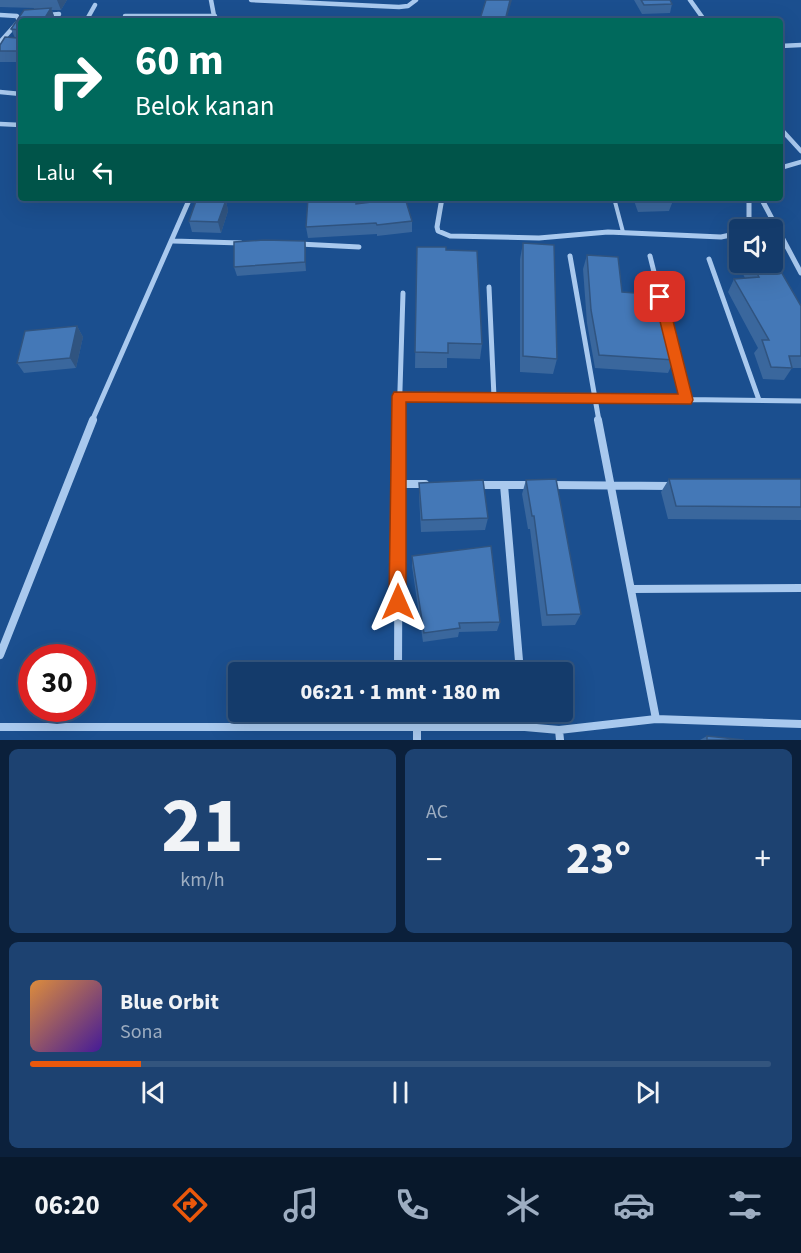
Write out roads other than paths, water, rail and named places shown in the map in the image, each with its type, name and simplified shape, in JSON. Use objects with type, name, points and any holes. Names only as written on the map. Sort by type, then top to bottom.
[{"type":"street","points":[[211,0],[215,18]]},
{"type":"street","points":[[251,0],[352,2],[408,6],[416,0]]},
{"type":"street","points":[[690,0],[703,18]]},
{"type":"street","points":[[88,18],[95,5]]},
{"type":"street","points":[[38,15],[59,14]]},
{"type":"street","points":[[0,15],[27,15]]},
{"type":"street","points":[[125,16],[185,18]]},
{"type":"street","points":[[0,42],[18,22]]},
{"type":"street","points":[[0,42],[11,43]]},
{"type":"street","points":[[783,46],[801,45]]},
{"type":"street","points":[[0,92],[18,94]]},
{"type":"street","points":[[0,124],[18,125]]},
{"type":"street","points":[[783,131],[801,151]]},
{"type":"street","points":[[783,167],[801,162]]},
{"type":"street","points":[[0,655],[79,451],[189,201]]},
{"type":"street","points":[[441,201],[437,227],[438,231],[450,236],[539,238],[623,232],[721,237],[729,235]]},
{"type":"street","points":[[749,201],[749,219]]},
{"type":"street","points":[[763,201],[801,273]]},
{"type":"street","points":[[173,241],[244,243]]},
{"type":"street","points":[[292,244],[358,247]]},
{"type":"street","points":[[570,256],[610,485],[656,719]]},
{"type":"street","points":[[650,256],[664,311]]},
{"type":"street","points":[[709,259],[759,400]]},
{"type":"street","points":[[489,287],[494,397]]},
{"type":"street","points":[[398,662],[399,396],[403,292]]},
{"type":"street","points":[[667,322],[686,400]]},
{"type":"street","points":[[399,396],[801,401]]},
{"type":"street","points":[[398,484],[433,484]]},
{"type":"street","points":[[468,484],[682,486]]},
{"type":"street","points":[[504,485],[519,662]]},
{"type":"street","points":[[631,589],[801,588]]},
{"type":"street","points":[[0,727],[525,727],[559,730],[656,719],[801,724]]},
{"type":"street","points":[[398,722],[398,727]]},
{"type":"street","points":[[524,722],[525,727]]},
{"type":"street","points":[[417,727],[417,740]]},
{"type":"street","points":[[559,730],[560,740]]},
{"type":"lane","points":[[615,201],[623,232]]}]
